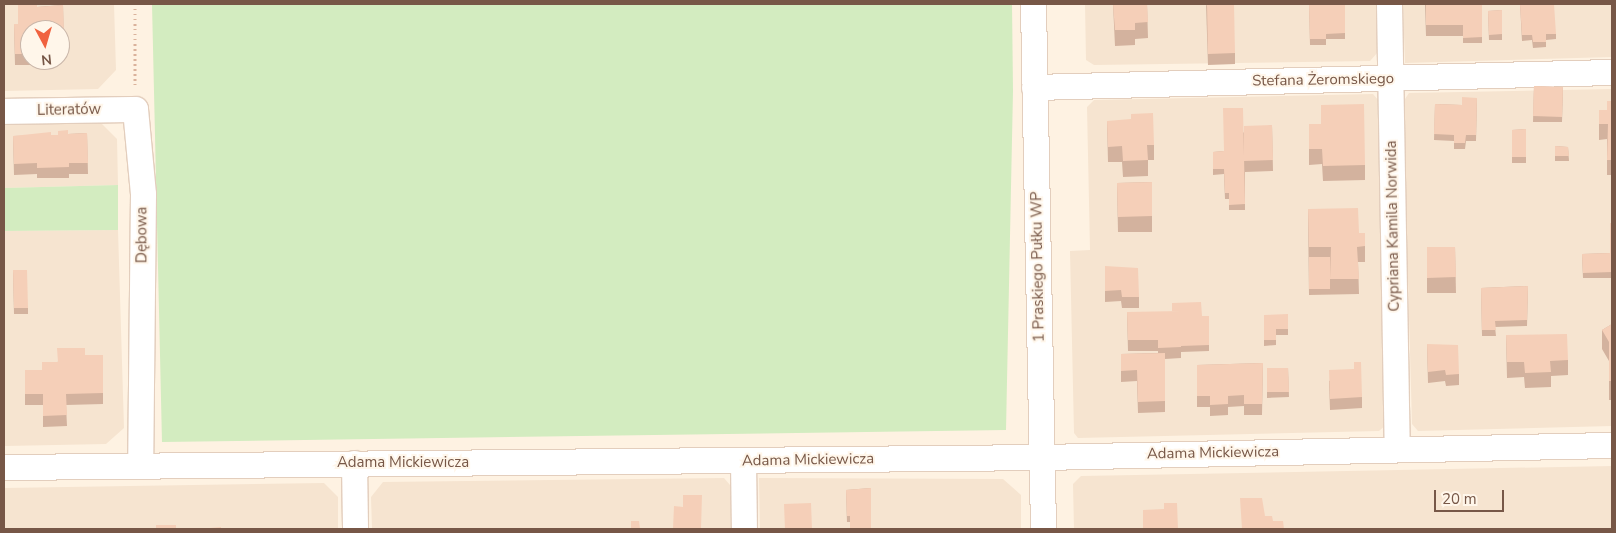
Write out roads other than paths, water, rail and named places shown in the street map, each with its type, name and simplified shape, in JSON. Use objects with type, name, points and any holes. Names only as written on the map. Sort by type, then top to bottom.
[{"type":"street","name":"1 Praskiego Pułku WP","points":[[1033,4],[1043,529]]},
{"type":"street","name":"Cypriana Kamila Norwida","points":[[1389,4],[1398,448]]},
{"type":"street","name":"Stefana Żeromskiego","points":[[1034,87],[1612,72]]},
{"type":"street","name":"Literatów","points":[[4,111],[135,109]]},
{"type":"street","name":"Dębowa","points":[[135,109],[143,194],[140,466]]},
{"type":"street","name":"Adama Mickiewicza","points":[[4,467],[1042,457],[1398,448],[1612,445]]},
{"type":"street","points":[[743,461],[744,529]]},
{"type":"street","points":[[354,463],[354,529]]}]
